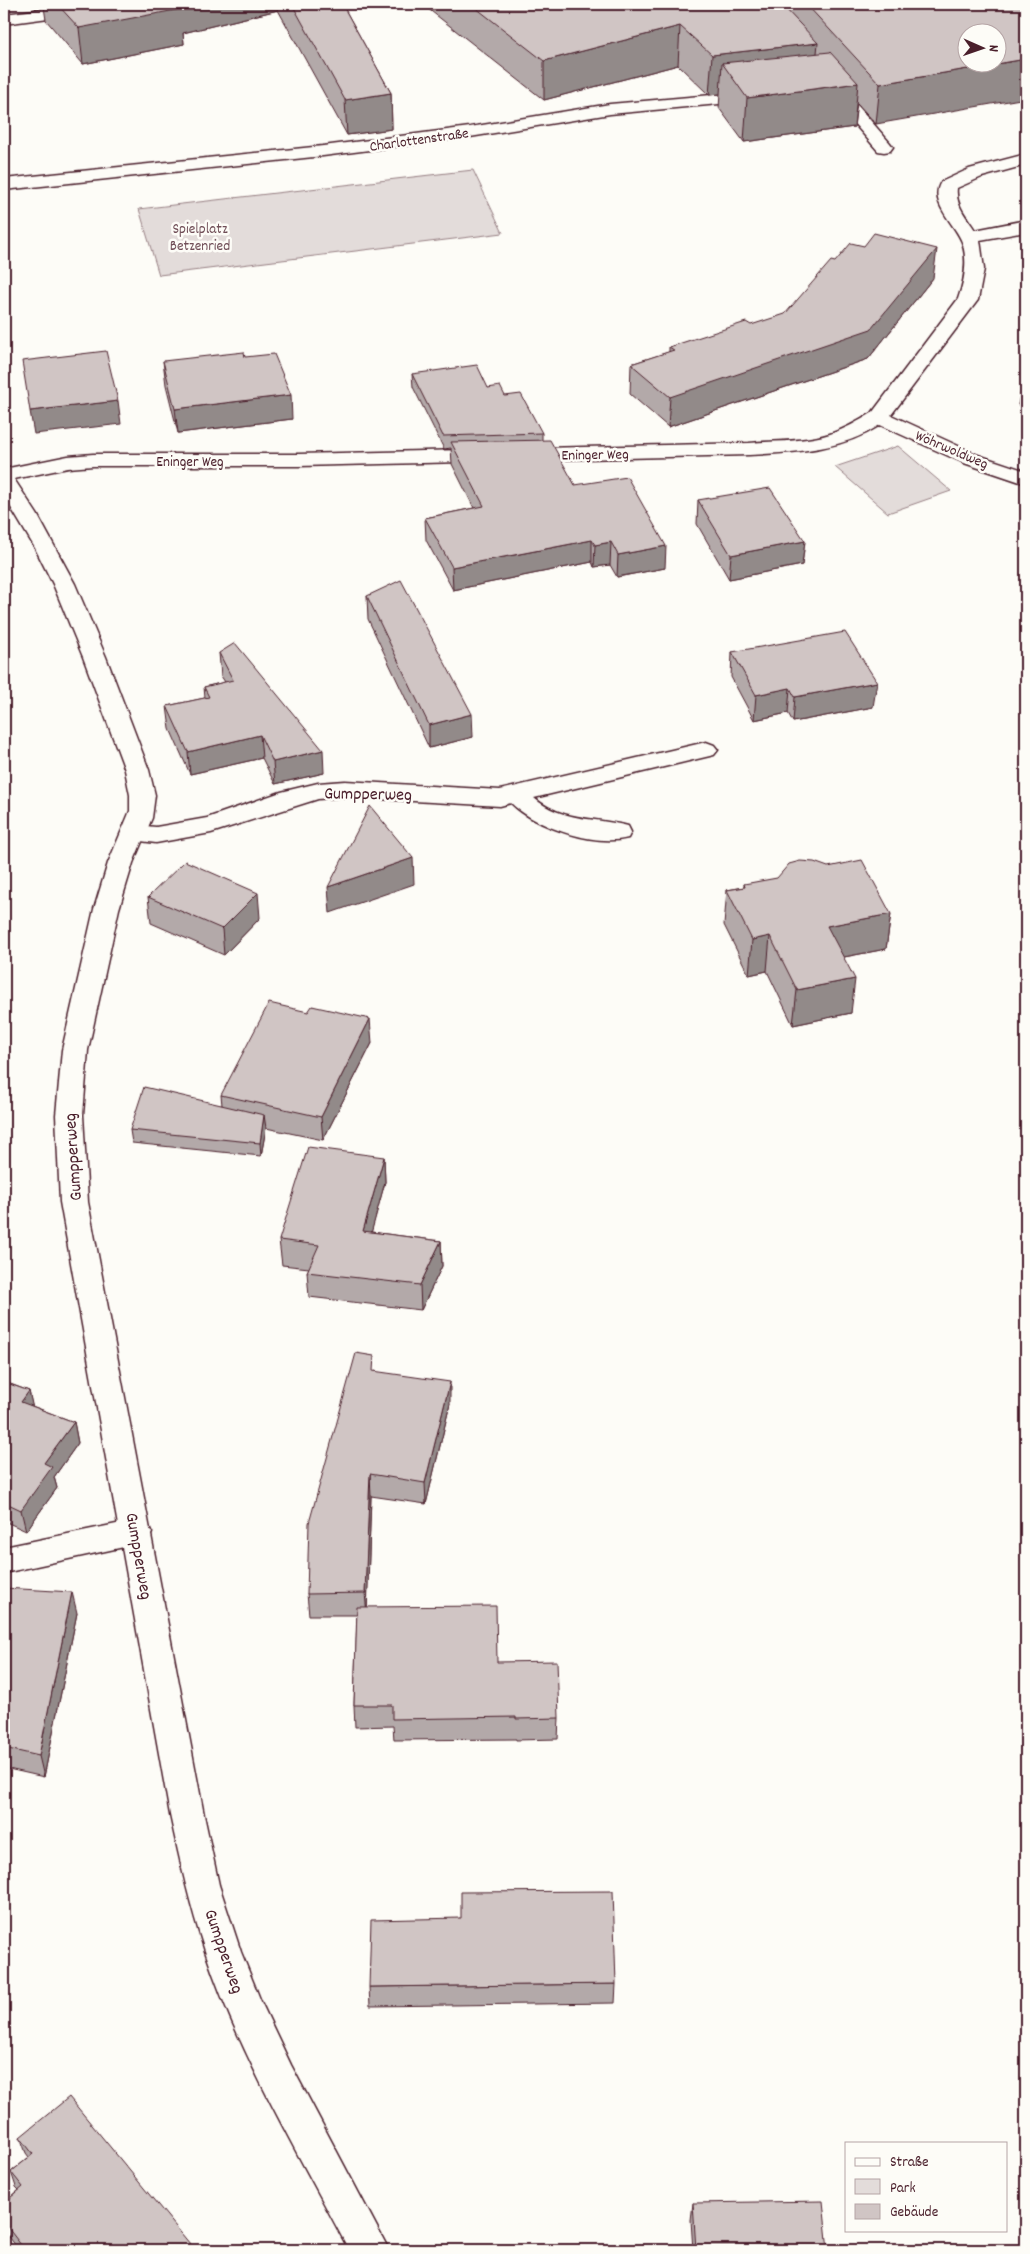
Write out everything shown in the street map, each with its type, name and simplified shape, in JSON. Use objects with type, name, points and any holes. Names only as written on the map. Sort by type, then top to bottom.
[{"type":"street","points":[[4,19],[60,13],[115,4]]},
{"type":"street","points":[[822,84],[884,147]]},
{"type":"street","name":"Charlottenstraße","points":[[4,185],[323,152],[470,132],[610,109],[707,102],[775,94]]},
{"type":"street","points":[[1026,160],[955,181],[948,186],[946,194],[948,206],[970,237],[1026,226]]},
{"type":"street","name":"Eninger Weg","points":[[4,475],[68,462],[93,460],[299,460],[749,449],[803,445],[836,439],[860,429],[879,417],[968,300],[976,278],[970,237]]},
{"type":"street","name":"Wöhrwoldweg","points":[[879,417],[972,458],[1026,478]]},
{"type":"street","name":"Gumpperweg","points":[[4,481],[23,507],[58,569],[137,770],[142,790],[142,810],[134,833],[118,867],[108,900],[79,1029],[71,1076],[68,1116],[74,1202],[187,1815],[202,1885],[221,1944],[247,2012],[278,2078],[370,2250]]},
{"type":"street","name":"Gumpperweg","points":[[134,833],[156,835],[211,825],[290,798],[318,791],[345,789],[482,798],[517,795],[706,750]]},
{"type":"street","points":[[517,795],[524,803],[544,818],[574,827],[618,832]]},
{"type":"street","points":[[4,1560],[136,1533]]},
{"type":"green space","name":"Spielplatz Betzenried","points":[[473,170],[503,233],[159,275],[139,209]]},
{"type":"green space","points":[[898,446],[951,491],[888,513],[835,467]]},
{"type":"building","points":[[57,4],[177,4],[181,9],[79,28]]},
{"type":"building","points":[[292,4],[342,4],[391,93],[345,100]]},
{"type":"building","points":[[471,4],[781,4],[818,43],[712,55],[680,26],[544,61]]},
{"type":"building","points":[[806,4],[1026,4],[1026,59],[1008,62],[1008,22],[958,22],[958,71],[880,84]]},
{"type":"building","points":[[830,52],[858,83],[747,98],[722,63]]},
{"type":"building","points":[[874,233],[937,249],[871,329],[670,397],[631,364],[674,350],[669,347],[746,322],[751,325],[785,314],[831,261],[835,262],[851,243],[864,246]]},
{"type":"building","points":[[106,351],[118,401],[30,411],[22,361]]},
{"type":"building","points":[[244,352],[245,357],[274,354],[291,395],[175,409],[163,361]]},
{"type":"building","points":[[477,365],[488,388],[500,386],[505,396],[521,394],[542,433],[443,436],[412,374]]},
{"type":"building","points":[[1026,375],[1026,385],[1022,384]]},
{"type":"building","points":[[550,440],[575,485],[627,477],[666,546],[618,555],[611,542],[595,545],[592,540],[452,567],[425,518],[484,506],[451,442]]},
{"type":"building","points":[[770,488],[805,541],[731,555],[698,500]]},
{"type":"building","points":[[401,580],[472,714],[429,725],[367,596]]},
{"type":"building","points":[[845,632],[877,682],[795,697],[790,688],[756,695],[732,652]]},
{"type":"building","points":[[235,643],[323,750],[273,762],[260,735],[188,752],[167,706],[209,697],[204,687],[233,680],[219,653]]},
{"type":"building","points":[[370,806],[413,858],[328,887]]},
{"type":"building","points":[[862,860],[891,914],[827,926],[855,979],[797,990],[770,936],[752,940],[727,890],[745,887],[744,884],[777,878],[789,864],[800,861],[814,862],[828,867]]},
{"type":"building","points":[[185,861],[258,893],[222,929],[148,897]]},
{"type":"building","points":[[269,1003],[308,1012],[312,1006],[370,1019],[321,1117],[221,1095]]},
{"type":"building","points":[[144,1087],[264,1115],[260,1143],[130,1130]]},
{"type":"building","points":[[308,1147],[384,1157],[363,1231],[441,1241],[420,1285],[307,1272],[319,1245],[279,1240]]},
{"type":"building","points":[[356,1353],[374,1356],[373,1371],[450,1382],[425,1483],[370,1474],[365,1593],[307,1594],[309,1523]]},
{"type":"building","points":[[4,1382],[29,1391],[21,1402],[74,1422],[44,1463],[52,1467],[21,1510],[4,1502]]},
{"type":"building","points":[[4,1588],[72,1592],[39,1756],[4,1748]]},
{"type":"building","points":[[496,1606],[497,1662],[557,1661],[559,1718],[392,1719],[392,1705],[354,1705],[357,1607]]},
{"type":"building","points":[[613,1891],[616,1984],[369,1987],[371,1920],[461,1918],[461,1892]]},
{"type":"building","points":[[69,2097],[195,2250],[25,2250],[4,2223],[4,2203],[23,2187],[11,2172],[33,2154],[20,2137]]},
{"type":"building","points":[[823,2201],[828,2250],[696,2250],[693,2203]]}]
